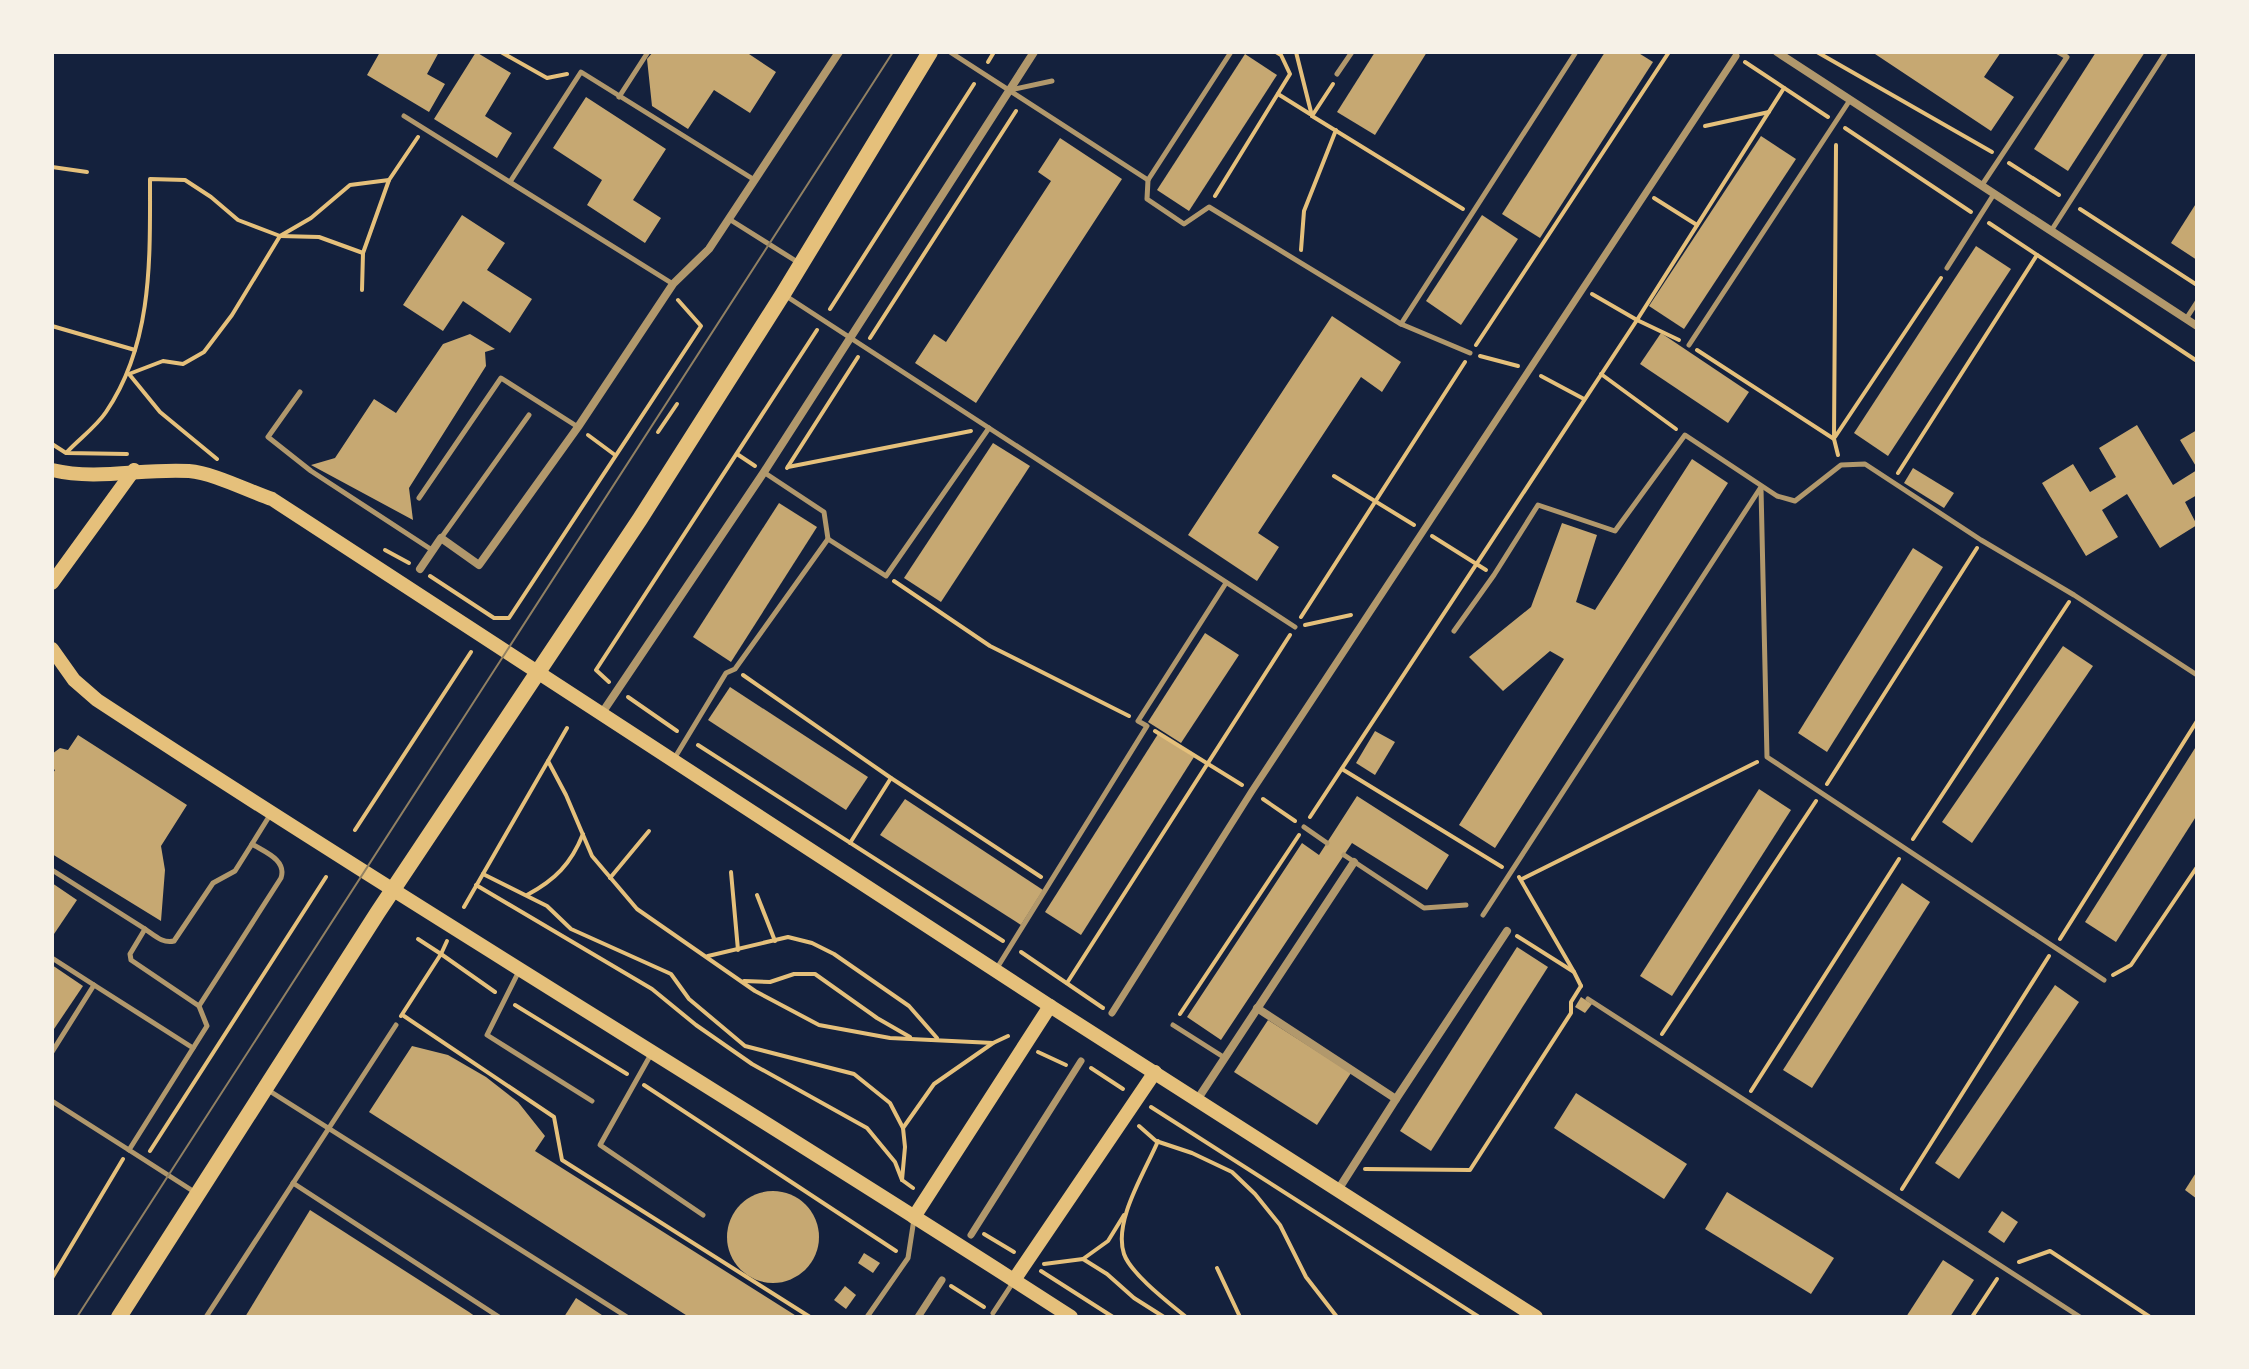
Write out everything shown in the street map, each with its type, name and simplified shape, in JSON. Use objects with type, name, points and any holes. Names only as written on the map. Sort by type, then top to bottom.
[{"type":"main road","points":[[119,1317],[264,1087],[640,519],[783,294],[930,52]]},
{"type":"main road","points":[[52,470],[79,476],[107,476],[134,470],[193,472],[272,499],[1050,1006],[1536,1317]]},
{"type":"main road","points":[[52,583],[134,470]]},
{"type":"main road","points":[[52,649],[74,680],[97,700],[271,814],[653,1051],[1071,1317]]},
{"type":"main road","points":[[914,1217],[1050,1006]]},
{"type":"main road","points":[[1014,1280],[1155,1072]]},
{"type":"street","points":[[420,569],[441,538],[479,565],[578,427],[671,287],[709,249],[839,52]]},
{"type":"street","points":[[602,713],[764,472],[1034,52]]},
{"type":"street","points":[[1777,52],[2197,326]]},
{"type":"street","points":[[1112,1013],[1370,611],[1736,56]]},
{"type":"street","points":[[1197,1100],[1354,862]]},
{"type":"street","points":[[1338,1190],[1507,931]]},
{"type":"street","points":[[1257,1008],[1396,1099]]},
{"type":"street","points":[[973,1232],[1081,1061]]},
{"type":"street","points":[[918,1317],[942,1280]]},
{"type":"lane","points":[[619,97],[648,52]]},
{"type":"lane","points":[[950,52],[1148,180]]},
{"type":"lane","points":[[1231,52],[1148,180],[1147,199],[1184,224],[1209,207],[1401,324],[1470,353]]},
{"type":"lane","points":[[1337,74],[1352,52]]},
{"type":"lane","points":[[1401,324],[1576,52]]},
{"type":"lane","points":[[1981,185],[2067,57],[2058,52]]},
{"type":"lane","points":[[2051,231],[2166,52]]},
{"type":"lane","points":[[510,182],[581,72],[753,179]]},
{"type":"lane","points":[[1009,90],[1052,81]]},
{"type":"lane","points":[[1689,345],[1850,100]]},
{"type":"lane","points":[[404,116],[671,287]]},
{"type":"lane","points":[[1941,257],[1949,266],[1994,194]]},
{"type":"lane","points":[[729,219],[801,264]]},
{"type":"lane","points":[[783,294],[1295,627]]},
{"type":"lane","points":[[2186,319],[2197,302]]},
{"type":"lane","points":[[419,498],[501,378],[578,427]]},
{"type":"lane","points":[[300,392],[268,437],[311,471],[432,550]]},
{"type":"lane","points":[[441,538],[529,415]]},
{"type":"lane","points":[[828,539],[886,576],[989,428]]},
{"type":"lane","points":[[1454,631],[1538,505],[1615,531],[1685,435],[1761,487],[1795,501],[1841,465],[1865,464],[2197,675]]},
{"type":"lane","points":[[674,759],[726,673],[735,669],[828,539],[824,512],[764,472]]},
{"type":"lane","points":[[1761,487],[1767,757],[2104,980]]},
{"type":"lane","points":[[1483,915],[1761,487]]},
{"type":"lane","points":[[996,970],[1147,726],[1138,721],[1226,583]]},
{"type":"lane","points":[[52,870],[168,943],[174,941],[213,883],[235,871],[271,814]]},
{"type":"lane","points":[[1304,827],[1327,843]]},
{"type":"lane","points":[[199,1006],[283,871],[277,860],[252,844]]},
{"type":"lane","points":[[1344,855],[1424,908],[1466,905]]},
{"type":"lane","points":[[129,1150],[207,1026],[199,1006],[131,960],[130,954],[145,929]]},
{"type":"lane","points":[[52,958],[193,1048]]},
{"type":"lane","points":[[519,970],[487,1035],[592,1101]]},
{"type":"lane","points":[[52,1052],[94,985]]},
{"type":"lane","points":[[1588,999],[2080,1317]]},
{"type":"lane","points":[[206,1317],[396,1025]]},
{"type":"lane","points":[[1173,1025],[1225,1058]]},
{"type":"lane","points":[[653,1051],[600,1145],[703,1215]]},
{"type":"lane","points":[[264,1087],[627,1317]]},
{"type":"lane","points":[[52,1101],[197,1194]]},
{"type":"lane","points":[[293,1183],[499,1317]]},
{"type":"lane","points":[[867,1317],[908,1258],[914,1217]]},
{"type":"lane","points":[[993,1313],[1014,1280]]},
{"type":"path","points":[[501,52],[547,78],[581,72]]},
{"type":"path","points":[[988,62],[994,52]]},
{"type":"path","points":[[1209,207],[1290,74],[1281,55],[1276,52]]},
{"type":"path","points":[[1296,52],[1312,116]]},
{"type":"path","points":[[1067,983],[1470,353],[1669,52]]},
{"type":"path","points":[[1173,1025],[1637,320],[1784,88],[1736,56]]},
{"type":"path","points":[[1312,116],[1329,93],[1337,74]]},
{"type":"path","points":[[596,670],[974,84]]},
{"type":"path","points":[[1278,94],[1472,215]]},
{"type":"path","points":[[870,338],[1016,111]]},
{"type":"path","points":[[1686,130],[1769,112]]},
{"type":"path","points":[[1836,122],[1834,439],[1841,465]]},
{"type":"path","points":[[362,290],[363,253],[389,180],[424,128]]},
{"type":"path","points":[[1300,263],[1304,211],[1336,130]]},
{"type":"path","points":[[52,167],[87,172]]},
{"type":"path","points":[[66,453],[104,415],[129,374],[143,321],[149,261],[150,179],[185,180],[238,220],[280,236],[319,237],[363,253]]},
{"type":"path","points":[[129,374],[163,361],[183,364],[204,352],[232,315],[280,236],[311,218],[350,185],[389,180]]},
{"type":"path","points":[[1646,192],[1697,225]]},
{"type":"path","points":[[1893,482],[2037,255]]},
{"type":"path","points":[[1834,439],[1949,266]]},
{"type":"path","points":[[509,618],[701,326],[671,287]]},
{"type":"path","points":[[1583,289],[1689,345],[1834,439]]},
{"type":"path","points":[[52,326],[135,350]]},
{"type":"path","points":[[1470,353],[1529,369],[1584,399]]},
{"type":"path","points":[[778,482],[859,355]]},
{"type":"path","points":[[129,374],[160,412],[225,464]]},
{"type":"path","points":[[1601,374],[1685,435]]},
{"type":"path","points":[[658,432],[677,404]]},
{"type":"path","points":[[578,427],[615,455]]},
{"type":"path","points":[[788,467],[989,428]]},
{"type":"path","points":[[737,454],[764,472]]},
{"type":"path","points":[[886,576],[990,646],[1138,721]]},
{"type":"path","points":[[1295,627],[1370,611]]},
{"type":"path","points":[[355,830],[471,652]]},
{"type":"path","points":[[735,669],[1050,884]]},
{"type":"path","points":[[628,697],[1112,1013]]},
{"type":"path","points":[[1147,726],[1209,762]]},
{"type":"path","points":[[464,907],[567,728]]},
{"type":"path","points":[[1522,879],[1767,757]]},
{"type":"path","points":[[548,761],[592,856],[637,909],[741,981],[819,1025],[890,1038],[993,1043]]},
{"type":"path","points":[[1342,769],[1522,879],[1588,999]]},
{"type":"path","points":[[850,843],[891,778]]},
{"type":"path","points":[[610,878],[649,831]]},
{"type":"path","points":[[526,896],[559,875],[575,853],[583,834]]},
{"type":"path","points":[[2104,980],[2131,965],[2197,867]]},
{"type":"path","points":[[731,872],[738,950]]},
{"type":"path","points":[[483,874],[547,906],[571,929],[671,974],[689,999],[745,1046],[854,1074],[890,1103],[903,1128],[902,1180]]},
{"type":"path","points":[[144,1160],[326,877]]},
{"type":"path","points":[[476,885],[652,989],[752,1064],[867,1128],[895,1162],[902,1180],[926,1198]]},
{"type":"path","points":[[757,895],[775,941]]},
{"type":"path","points":[[1507,931],[1574,972]]},
{"type":"path","points":[[708,956],[788,937],[812,943],[834,954],[909,1006],[939,1039]]},
{"type":"path","points":[[396,1025],[449,938]]},
{"type":"path","points":[[418,939],[504,998],[636,1080],[896,1251]]},
{"type":"path","points":[[741,981],[770,982],[794,974],[815,974],[877,1018],[912,1038]]},
{"type":"path","points":[[1351,1168],[1470,1170],[1571,1013],[1571,1002],[1581,986]]},
{"type":"path","points":[[402,1015],[554,1117],[562,1160],[810,1317]]},
{"type":"path","points":[[903,1128],[934,1084],[1008,1036]]},
{"type":"path","points":[[1038,1052],[1076,1069]]},
{"type":"path","points":[[1081,1061],[1124,1089]]},
{"type":"path","points":[[1145,1104],[1479,1317]]},
{"type":"path","points":[[1136,1119],[1139,1128],[1158,1141],[1232,1172],[1255,1194],[1280,1225],[1306,1277],[1337,1317]]},
{"type":"path","points":[[1158,1141],[1127,1211],[1121,1232],[1124,1255],[1135,1270],[1186,1317]]},
{"type":"path","points":[[52,1278],[129,1150]]},
{"type":"path","points":[[1113,1317],[1034,1266],[1083,1259],[1108,1241],[1127,1211]]},
{"type":"path","points":[[973,1232],[1016,1253]]},
{"type":"path","points":[[1972,1317],[2005,1268],[2050,1251],[2150,1317]]},
{"type":"path","points":[[1083,1259],[1164,1317]]},
{"type":"path","points":[[1217,1268],[1240,1317]]},
{"type":"path","points":[[942,1280],[993,1313]]},
{"type":"building","points":[[380,52],[439,52],[427,74],[445,84],[429,112],[367,75]]},
{"type":"building","points":[[476,52],[511,73],[485,116],[512,133],[497,158],[434,119]]},
{"type":"building","points":[[653,52],[746,52],[776,72],[750,113],[714,90],[688,129],[652,106],[647,59]]},
{"type":"building","points":[[1375,52],[1427,52],[1375,135],[1337,112]]},
{"type":"building","points":[[1605,52],[1637,52],[1653,62],[1540,238],[1502,214]]},
{"type":"building","points":[[1872,52],[2001,52],[1984,77],[2014,97],[1991,131]]},
{"type":"building","points":[[2096,52],[2145,52],[2068,171],[2034,149]]},
{"type":"building","points":[[1245,54],[1277,75],[1189,211],[1157,190]]},
{"type":"building","points":[[586,97],[666,149],[633,200],[661,218],[645,243],[587,205],[602,180],[553,148]]},
{"type":"building","points":[[1761,136],[1796,159],[1684,329],[1649,306]]},
{"type":"building","points":[[1060,138],[1122,179],[976,403],[915,363],[934,334],[946,342],[1051,181],[1038,172]]},
{"type":"building","points":[[2197,202],[2197,260],[2171,243]]},
{"type":"building","points":[[462,215],[505,243],[487,270],[532,299],[510,333],[463,301],[443,331],[403,305]]},
{"type":"building","points":[[1482,215],[1518,239],[1461,325],[1426,301]]},
{"type":"building","points":[[1976,246],[2011,269],[1888,456],[1854,433]]},
{"type":"building","points":[[1332,316],[1401,362],[1382,392],[1361,377],[1258,533],[1279,547],[1257,581],[1188,535]]},
{"type":"building","points":[[1661,333],[1749,392],[1728,423],[1640,364]]},
{"type":"building","points":[[470,334],[495,349],[485,352],[486,366],[409,488],[413,520],[311,465],[335,458],[374,399],[396,413],[443,344]]},
{"type":"building","points":[[2137,425],[2173,485],[2197,470],[2197,495],[2185,502],[2197,525],[2160,548],[2127,494],[2102,510],[2118,537],[2086,556],[2042,483],[2073,464],[2090,492],[2116,477],[2099,448]]},
{"type":"building","points":[[2197,430],[2197,468],[2180,440]]},
{"type":"building","points":[[993,443],[1030,466],[941,602],[904,578]]},
{"type":"building","points":[[1692,459],[1728,483],[1495,848],[1459,825],[1564,659],[1550,651],[1503,691],[1469,657],[1531,607],[1562,523],[1597,535],[1576,602],[1595,610]]},
{"type":"building","points":[[1913,468],[1954,493],[1944,508],[1904,483]]},
{"type":"building","points":[[779,503],[817,527],[731,662],[693,637]]},
{"type":"building","points":[[1913,548],[1943,567],[1827,752],[1798,733]]},
{"type":"building","points":[[1205,633],[1239,655],[1181,743],[1148,722]]},
{"type":"building","points":[[2063,646],[2093,666],[1972,843],[1942,822]]},
{"type":"building","points":[[730,687],[868,777],[846,810],[708,720]]},
{"type":"building","points":[[1375,731],[1395,742],[1375,775],[1356,763]]},
{"type":"building","points":[[1158,734],[1194,757],[1081,935],[1045,912]]},
{"type":"building","points":[[78,735],[187,805],[161,846],[165,870],[161,921],[52,854],[52,775],[55,770],[52,768],[52,754],[60,748],[68,750]]},
{"type":"building","points":[[2197,745],[2197,815],[2116,942],[2085,922]]},
{"type":"building","points":[[1759,789],[1791,810],[1672,996],[1640,976]]},
{"type":"building","points":[[1357,796],[1449,855],[1427,890],[1352,843],[1221,1040],[1187,1017],[1302,843],[1319,855]]},
{"type":"building","points":[[905,799],[1043,890],[1021,925],[880,835]]},
{"type":"building","points":[[52,883],[77,900],[52,937]]},
{"type":"building","points":[[1902,883],[1930,902],[1812,1088],[1783,1070]]},
{"type":"building","points":[[1517,947],[1548,967],[1431,1151],[1400,1131]]},
{"type":"building","points":[[52,965],[83,986],[52,1032]]},
{"type":"building","points":[[2055,985],[2079,1002],[1959,1179],[1935,1163]]},
{"type":"building","points":[[1581,997],[1592,1004],[1585,1013],[1575,1007]]},
{"type":"building","points":[[1268,1020],[1351,1073],[1317,1125],[1234,1072]]},
{"type":"building","points":[[412,1046],[448,1055],[486,1077],[518,1102],[545,1136],[535,1151],[798,1317],[689,1317],[369,1112]]},
{"type":"building","points":[[1576,1093],[1687,1164],[1664,1199],[1554,1128]]},
{"type":"building","points":[[2197,1171],[2197,1199],[2185,1190]]},
{"type":"building","points":[[773,1191],[791,1194],[806,1204],[816,1219],[819,1237],[816,1255],[806,1270],[791,1280],[773,1283],[755,1280],[740,1270],[730,1255],[727,1237],[730,1219],[740,1204],[755,1194]]},
{"type":"building","points":[[1727,1192],[1834,1258],[1811,1294],[1705,1229]]},
{"type":"building","points":[[310,1210],[469,1312],[476,1317],[245,1317]]},
{"type":"building","points":[[2002,1211],[2018,1222],[2004,1243],[1988,1232]]},
{"type":"building","points":[[864,1253],[880,1263],[873,1273],[858,1263]]},
{"type":"building","points":[[1943,1260],[1974,1280],[1950,1317],[1906,1317]]},
{"type":"building","points":[[845,1286],[856,1295],[846,1309],[834,1300]]},
{"type":"building","points":[[576,1298],[605,1317],[564,1317]]},
{"type":"tram line","points":[[77,1317],[893,52]]}]
